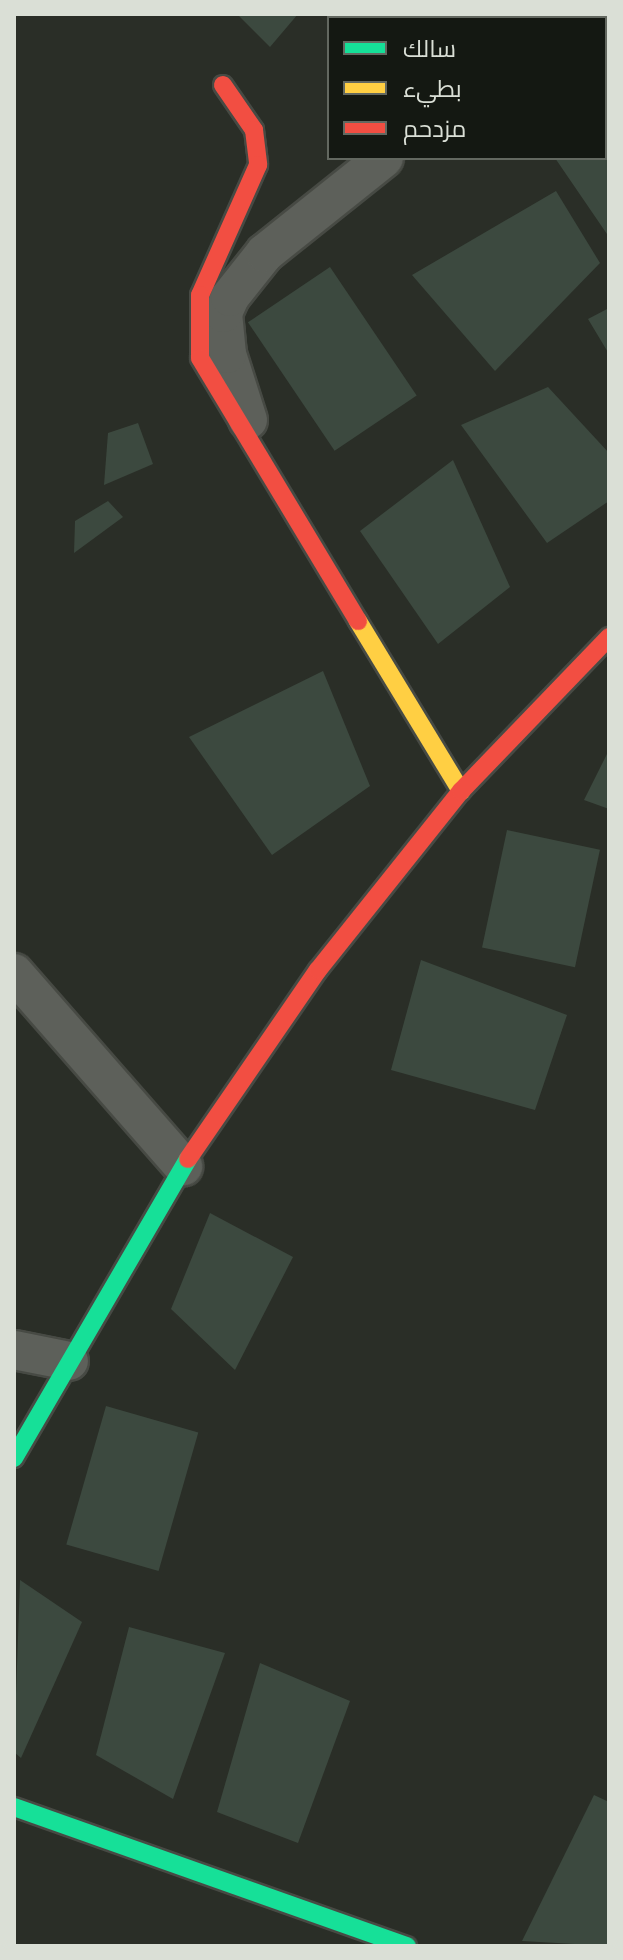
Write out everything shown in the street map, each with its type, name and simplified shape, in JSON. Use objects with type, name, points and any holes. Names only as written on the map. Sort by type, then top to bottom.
[{"type":"street","points":[[223,85],[254,130],[258,165],[215,253],[194,331],[210,381],[461,791]]},
{"type":"street","points":[[256,459],[227,354],[223,313],[230,297],[265,253],[381,160]]},
{"type":"street","points":[[14,1458],[183,1166],[318,970],[461,791],[609,637]]},
{"type":"street","points":[[14,973],[183,1166]]},
{"type":"street","points":[[14,1350],[69,1361]]},
{"type":"street","points":[[14,1807],[407,1946]]},
{"type":"building","points":[[237,14],[298,14],[270,47]]},
{"type":"building","points":[[607,86],[609,87],[609,237],[556,160],[607,160]]},
{"type":"building","points":[[556,191],[600,263],[495,371],[412,275]]},
{"type":"building","points":[[330,267],[417,396],[335,451],[248,322]]},
{"type":"building","points":[[609,308],[609,354],[588,319]]},
{"type":"building","points":[[548,387],[609,453],[609,501],[547,543],[461,425]]},
{"type":"building","points":[[138,423],[153,464],[104,485],[108,433]]},
{"type":"building","points":[[453,460],[510,587],[438,644],[360,531]]},
{"type":"building","points":[[108,501],[123,517],[74,553],[75,521]]},
{"type":"building","points":[[323,671],[370,786],[272,855],[189,737]]},
{"type":"building","points":[[609,750],[609,809],[584,800]]},
{"type":"building","points":[[507,830],[600,850],[575,967],[482,947]]},
{"type":"building","points":[[421,960],[567,1015],[535,1110],[391,1070]]},
{"type":"building","points":[[210,1213],[293,1257],[235,1370],[171,1309]]},
{"type":"building","points":[[106,1406],[198,1432],[159,1571],[66,1544]]},
{"type":"building","points":[[20,1580],[82,1622],[21,1758],[14,1752]]},
{"type":"building","points":[[129,1627],[225,1653],[173,1799],[96,1755]]},
{"type":"building","points":[[260,1663],[350,1701],[298,1843],[217,1812]]},
{"type":"building","points":[[594,1795],[609,1802],[609,1946],[522,1941]]},
{"type":"traffic: fast","points":[[14,1458],[188,1159]]},
{"type":"traffic: fast","points":[[14,1807],[407,1946]]},
{"type":"traffic: slow","points":[[358,621],[461,791]]},
{"type":"traffic: jam","points":[[223,85],[254,130],[258,165],[200,295],[200,358],[358,621]]},
{"type":"traffic: jam","points":[[188,1159],[318,970],[461,791],[609,637]]}]
